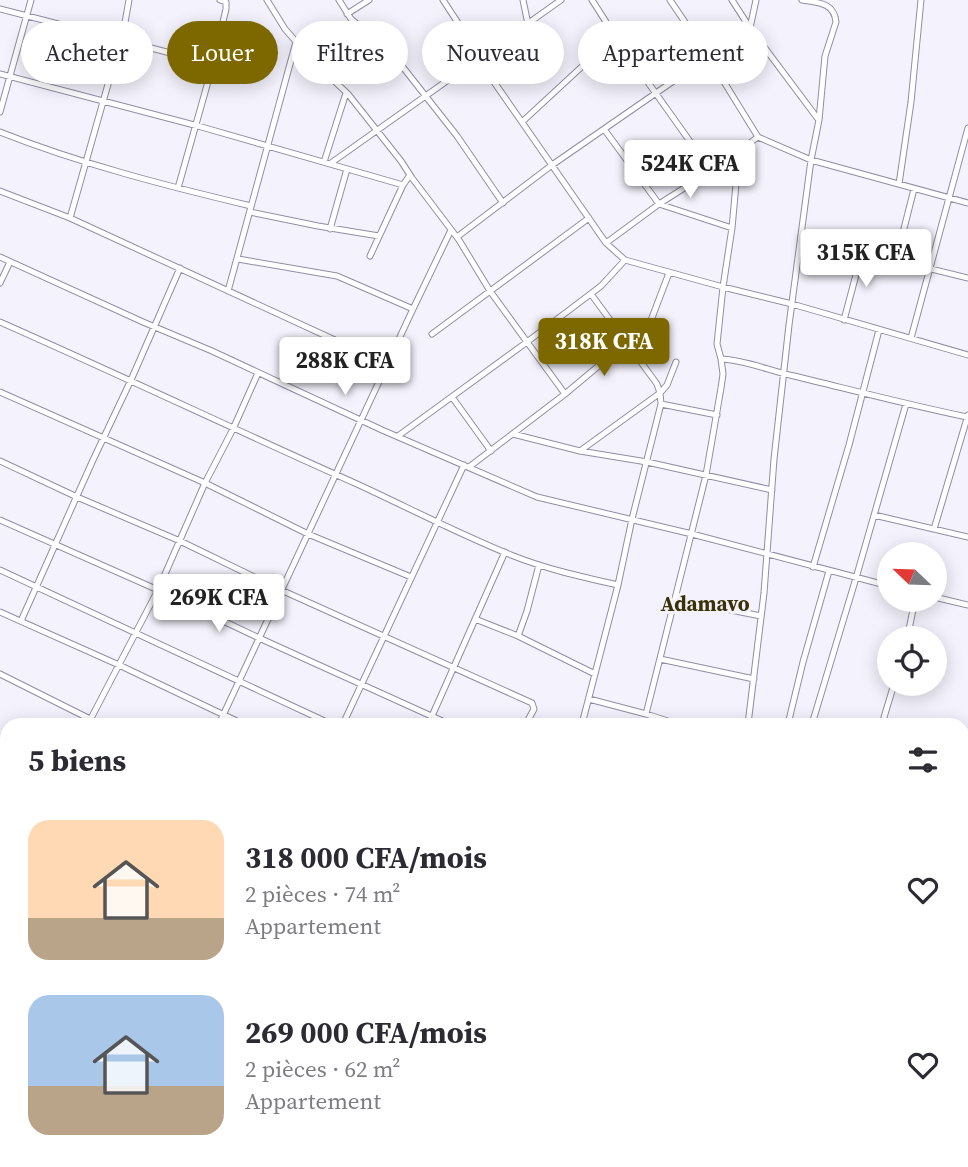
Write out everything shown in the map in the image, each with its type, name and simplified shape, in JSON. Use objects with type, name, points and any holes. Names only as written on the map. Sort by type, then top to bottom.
[{"type":"street","points":[[0,112],[31,0]]},
{"type":"street","points":[[124,21],[129,0]]},
{"type":"street","points":[[267,0],[292,37]]},
{"type":"street","points":[[339,0],[351,19],[391,51],[457,136],[503,203]]},
{"type":"street","points":[[347,14],[369,0]]},
{"type":"street","points":[[443,0],[457,21]]},
{"type":"street","points":[[523,0],[527,21]]},
{"type":"street","points":[[532,21],[561,0]]},
{"type":"street","points":[[593,0],[606,21]]},
{"type":"street","points":[[670,0],[684,21]]},
{"type":"street","points":[[732,0],[746,21]]},
{"type":"street","points":[[752,21],[756,0]]},
{"type":"street","points":[[749,718],[768,555],[783,374],[825,56],[836,22],[833,10],[826,2],[802,0]]},
{"type":"street","points":[[898,184],[911,102],[921,0]]},
{"type":"street","points":[[221,21],[225,1]]},
{"type":"street","points":[[0,9],[46,21]]},
{"type":"street","points":[[768,52],[818,120]]},
{"type":"street","points":[[228,291],[292,56]]},
{"type":"street","points":[[522,122],[578,70]]},
{"type":"street","points":[[0,74],[196,125],[403,185]]},
{"type":"street","points":[[70,218],[108,84]]},
{"type":"street","points":[[178,188],[207,84]]},
{"type":"street","points":[[337,84],[377,131],[452,230],[490,291],[565,394]]},
{"type":"street","points":[[327,163],[442,84]]},
{"type":"street","points":[[495,84],[606,243],[625,260],[792,304],[968,355]]},
{"type":"street","points":[[651,84],[711,171]]},
{"type":"street","points":[[457,237],[552,165],[668,84]]},
{"type":"street","points":[[725,84],[758,137],[811,160],[968,203]]},
{"type":"street","points":[[327,163],[346,93]]},
{"type":"street","points":[[604,128],[659,204],[732,228]]},
{"type":"street","points":[[911,338],[968,128]]},
{"type":"street","points":[[0,132],[86,162],[250,209],[330,229],[379,236]]},
{"type":"street","points":[[606,243],[758,137]]},
{"type":"street","points":[[646,713],[706,475],[722,388],[723,374],[717,344],[739,151]]},
{"type":"street","points":[[330,229],[347,169]]},
{"type":"street","points":[[370,256],[410,175]]},
{"type":"street","points":[[896,260],[914,188]]},
{"type":"street","points":[[0,191],[70,218],[387,364]]},
{"type":"street","points":[[432,334],[589,218]]},
{"type":"street","points":[[223,716],[412,309],[452,230]]},
{"type":"street","points":[[801,237],[968,278]]},
{"type":"street","points":[[844,320],[862,252]]},
{"type":"street","points":[[0,257],[537,497],[692,534],[877,583]]},
{"type":"street","points":[[237,259],[337,276],[412,309]]},
{"type":"street","points":[[398,436],[601,286],[625,260]]},
{"type":"street","points":[[0,283],[10,262]]},
{"type":"street","points":[[21,621],[131,382],[180,268]]},
{"type":"street","points":[[637,357],[669,273]]},
{"type":"street","points":[[584,718],[660,404],[657,384],[591,293]]},
{"type":"street","points":[[0,323],[436,523],[539,565],[618,585]]},
{"type":"street","points":[[813,567],[879,330]]},
{"type":"street","points":[[346,718],[436,523],[466,466],[491,451],[626,343]]},
{"type":"street","points":[[721,359],[732,359],[905,404],[968,416],[934,528]]},
{"type":"street","points":[[580,451],[660,393],[667,385],[676,362]]},
{"type":"street","points":[[91,718],[158,590],[258,373]]},
{"type":"street","points":[[0,392],[205,483],[308,534],[411,577]]},
{"type":"street","points":[[452,397],[491,451]]},
{"type":"street","points":[[660,404],[717,415]]},
{"type":"street","points":[[814,718],[905,404]]},
{"type":"street","points":[[513,434],[580,451],[647,462],[772,490]]},
{"type":"street","points":[[0,461],[532,703],[534,709],[529,718]]},
{"type":"street","points":[[874,514],[968,537]]},
{"type":"street","points":[[0,520],[436,718]]},
{"type":"street","points":[[432,716],[505,552]]},
{"type":"street","points":[[518,636],[539,565]]},
{"type":"street","points":[[0,570],[318,718]]},
{"type":"street","points":[[790,718],[803,662],[830,571]]},
{"type":"street","points":[[675,599],[761,615]]},
{"type":"street","points":[[947,600],[968,605]]},
{"type":"street","points":[[0,612],[119,665],[228,718]]},
{"type":"street","points":[[475,619],[518,636],[595,674]]},
{"type":"street","points":[[660,659],[754,679]]},
{"type":"street","points":[[0,674],[82,718]]},
{"type":"street","points":[[884,718],[890,696]]},
{"type":"street","points":[[589,699],[660,718]]},
{"type":"district","name":"Adamavo","points":[[705,603]]}]
